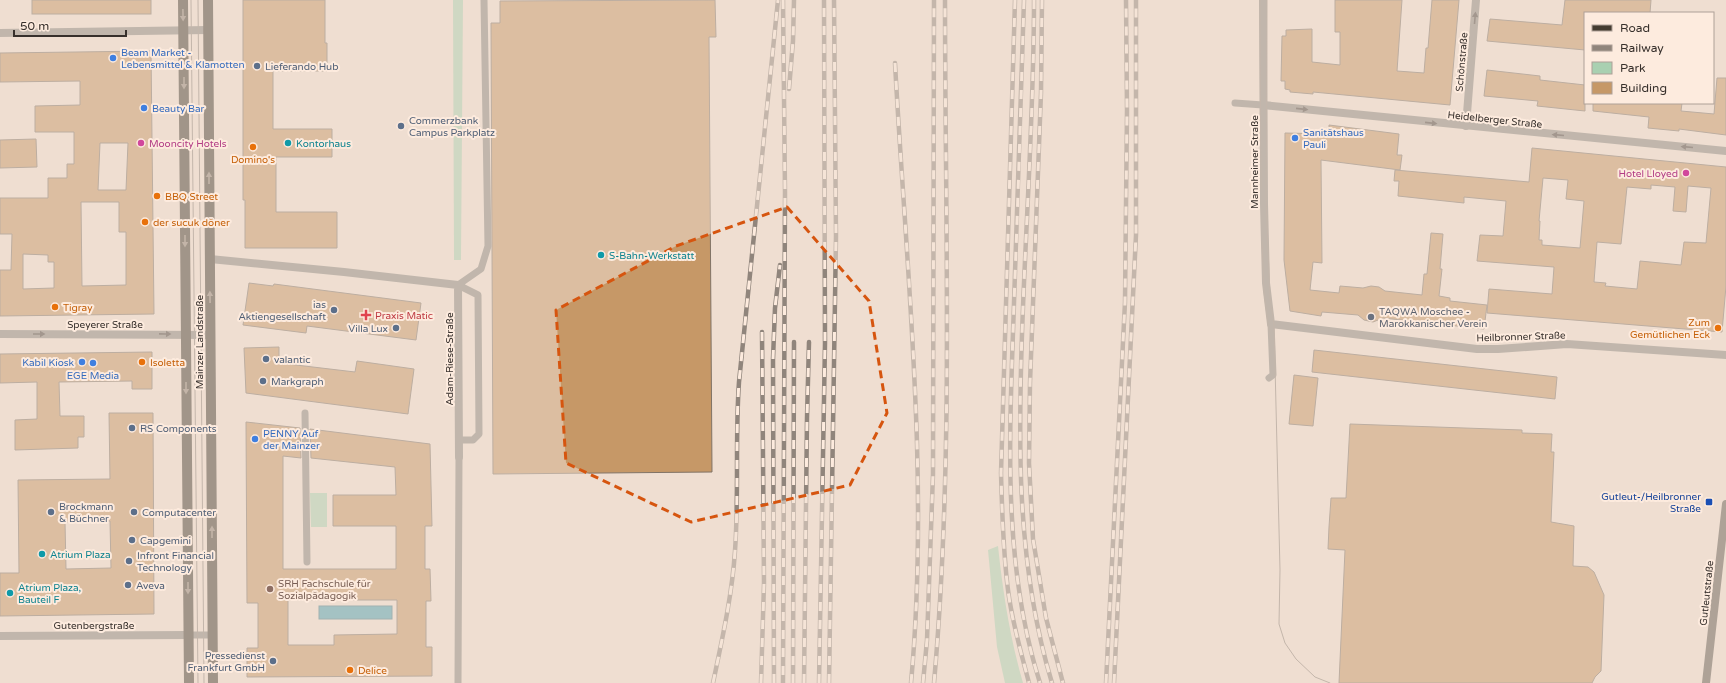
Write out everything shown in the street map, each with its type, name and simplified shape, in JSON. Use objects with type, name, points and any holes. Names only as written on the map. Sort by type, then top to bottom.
[{"type":"main road","name":"Mainzer Landstraße","points":[[183,0],[189,683]]},
{"type":"main road","name":"Mainzer Landstraße","points":[[208,0],[213,683]]},
{"type":"main road","name":"Gutleutstraße","points":[[1706,683],[1726,504]]},
{"type":"street","name":"Mannheimer Straße","points":[[1264,0],[1264,204],[1266,283],[1271,324]]},
{"type":"street","name":"Schönstraße","points":[[1466,126],[1476,0]]},
{"type":"street","points":[[0,33],[208,30]]},
{"type":"street","name":"Heidelberger Straße","points":[[1263,106],[1726,151]]},
{"type":"street","points":[[210,259],[357,273],[458,285]]},
{"type":"street","name":"Adam-Riese-Straße","points":[[458,285],[459,457]]},
{"type":"street","name":"Heilbronner Straße","points":[[1271,324],[1477,349],[1567,344],[1726,355]]},
{"type":"street","name":"Speyerer Straße","points":[[0,334],[210,335]]},
{"type":"street","name":"Gutenbergstraße","points":[[0,636],[188,635]]},
{"type":"lane","points":[[459,440],[473,440],[479,434],[478,295],[458,285],[481,269],[488,246],[484,0]]},
{"type":"lane","points":[[1235,103],[1263,106]]},
{"type":"lane","points":[[1269,378],[1273,375],[1271,324]]},
{"type":"lane","points":[[305,413],[307,562]]},
{"type":"lane","name":"Adam-Riese-Straße","points":[[458,683],[459,457]]},
{"type":"lane","points":[[188,635],[213,635]]},
{"type":"highlighted area","points":[[787,207],[869,301],[887,413],[850,485],[691,522],[566,463],[556,310],[676,246]]},
{"type":"green space","points":[[453,0],[463,0],[461,260],[454,260]]},
{"type":"green space","points":[[310,493],[327,493],[327,527],[311,527]]},
{"type":"green space","points":[[998,546],[1002,581],[1014,649],[1023,683],[1005,683],[997,647],[988,550]]},
{"type":"water","points":[[319,606],[392,606],[392,619],[319,619]]},
{"type":"building","points":[[32,0],[151,0],[151,14],[32,14]]},
{"type":"building","points":[[243,0],[325,0],[325,43],[327,43],[327,71],[273,71],[273,129],[332,129],[332,157],[276,157],[276,212],[337,212],[337,248],[245,248],[245,200],[243,200]]},
{"type":"building","name":"S-Bahn-Werkstatt","points":[[715,0],[716,37],[709,37],[712,472],[493,474],[491,23],[500,23],[500,1]]},
{"type":"building","points":[[1335,0],[1402,0],[1397,71],[1424,73],[1426,48],[1428,48],[1432,0],[1459,0],[1450,105],[1313,92],[1313,94],[1290,92],[1290,90],[1285,89],[1285,81],[1281,81],[1282,36],[1286,36],[1286,30],[1312,29],[1312,62],[1340,65],[1340,32],[1335,32]]},
{"type":"building","points":[[1565,0],[1651,0],[1650,12],[1584,12],[1584,50],[1487,41],[1490,19],[1562,25]]},
{"type":"building","points":[[151,51],[154,314],[0,316],[0,270],[11,270],[12,234],[0,234],[0,198],[48,198],[48,178],[67,178],[67,164],[74,164],[74,132],[35,132],[35,106],[80,105],[80,81],[0,82],[0,53]],"holes":[[[100,143],[128,143],[126,190],[98,190]],[[81,202],[119,202],[119,232],[126,232],[126,285],[82,286]],[[23,254],[48,255],[48,262],[54,262],[54,288],[23,289]]]},
{"type":"building","points":[[1487,70],[1540,76],[1540,80],[1584,85],[1585,111],[1537,106],[1538,101],[1484,96]]},
{"type":"building","points":[[1717,78],[1726,78],[1726,135],[1679,129],[1679,131],[1648,128],[1649,117],[1593,111],[1593,104],[1682,104],[1681,111],[1714,114]]},
{"type":"building","points":[[1329,125],[1399,134],[1397,155],[1402,155],[1400,170],[1321,160],[1322,263],[1313,262],[1310,290],[1339,293],[1340,286],[1363,288],[1371,286],[1379,287],[1385,291],[1422,295],[1424,274],[1427,274],[1431,233],[1443,234],[1440,269],[1442,269],[1439,296],[1450,298],[1450,301],[1487,305],[1484,329],[1383,318],[1373,322],[1364,320],[1358,315],[1322,312],[1321,316],[1290,311],[1284,260],[1285,133],[1329,134]]},
{"type":"building","points":[[36,139],[37,167],[0,168],[0,140]]},
{"type":"building","points":[[1532,148],[1726,167],[1726,286],[1722,332],[1487,313],[1489,289],[1552,294],[1554,267],[1477,261],[1480,235],[1503,236],[1506,201],[1464,197],[1464,203],[1398,196],[1399,181],[1394,181],[1395,170],[1529,182]],"holes":[[[1543,178],[1568,180],[1566,199],[1584,201],[1580,248],[1542,245],[1542,240],[1539,240],[1539,221]],[[1651,185],[1675,187],[1673,211],[1686,212],[1688,186],[1711,188],[1706,243],[1684,242],[1681,265],[1640,261],[1637,289],[1605,286],[1606,283],[1594,282],[1597,242],[1621,244],[1627,187],[1651,189]]]},
{"type":"building","points":[[249,283],[273,286],[274,284],[421,303],[416,340],[307,326],[306,333],[243,325]]},
{"type":"building","points":[[279,347],[279,363],[355,372],[357,361],[414,369],[408,414],[246,393],[244,348]]},
{"type":"building","points":[[1314,350],[1557,377],[1555,399],[1312,372]]},
{"type":"building","points":[[152,352],[152,389],[132,389],[132,381],[59,382],[60,416],[84,416],[84,437],[78,437],[78,448],[15,450],[15,420],[37,419],[37,382],[0,383],[0,354]]},
{"type":"building","points":[[1294,375],[1318,378],[1313,426],[1289,424]]},
{"type":"building","name":"Atrium Plaza","points":[[109,413],[153,413],[154,614],[0,616],[0,573],[19,573],[18,480],[110,479]],"holes":[[[110,521],[111,568],[66,569],[65,522]]]},
{"type":"building","points":[[246,422],[300,428],[301,458],[283,456],[283,569],[396,569],[396,526],[333,526],[333,495],[396,495],[395,467],[311,458],[310,429],[430,444],[432,526],[425,526],[425,569],[430,569],[431,601],[426,601],[426,647],[432,647],[432,676],[247,677],[247,648],[258,648],[258,603],[247,603]],"holes":[[[288,600],[397,600],[397,634],[334,635],[334,645],[288,645]]]},
{"type":"building","points":[[1350,424],[1522,430],[1522,433],[1552,434],[1551,452],[1554,452],[1551,522],[1574,526],[1573,566],[1588,567],[1594,572],[1604,595],[1601,671],[1592,683],[1339,683],[1345,550],[1328,549],[1331,498],[1346,498]]},
{"type":"tram line","points":[[191,0],[198,683]]},
{"type":"tram line","points":[[198,0],[204,683]]},
{"type":"tram line","points":[[1260,0],[1261,189]]},
{"type":"tram line","points":[[1267,0],[1266,197],[1270,298],[1274,324],[1280,570],[1279,624],[1285,643],[1296,659],[1315,677],[1330,683]]},
{"type":"tram line","points":[[1262,241],[1264,292],[1270,339]]},
{"type":"railway","points":[[713,683],[734,568],[737,509],[737,424],[739,382],[778,0]]},
{"type":"railway","points":[[783,0],[785,192],[783,683]]},
{"type":"railway","points":[[789,89],[793,41],[794,0]]},
{"type":"railway","points":[[819,683],[825,343],[824,0]]},
{"type":"railway","points":[[829,683],[836,236],[834,0]]},
{"type":"railway","points":[[923,683],[927,640],[933,474],[934,0]]},
{"type":"railway","points":[[934,683],[944,513],[946,427],[947,256],[945,0]]},
{"type":"railway","points":[[1015,0],[1001,473],[1006,575],[1014,625],[1029,683]]},
{"type":"railway","points":[[1024,0],[1011,398],[1011,494],[1019,590],[1028,637],[1040,683]]},
{"type":"railway","points":[[1034,0],[1032,115],[1021,354],[1020,449],[1025,544],[1031,590],[1040,637],[1052,683]]},
{"type":"railway","points":[[1042,0],[1041,93],[1030,383],[1029,463],[1033,539],[1046,618],[1063,683]]},
{"type":"railway","points":[[1106,683],[1125,302],[1127,110],[1126,0]]},
{"type":"railway","points":[[1114,683],[1136,235],[1136,0]]},
{"type":"railway","points":[[895,63],[910,295],[917,451],[918,528],[916,606],[911,683]]},
{"type":"railway","points":[[774,683],[773,359],[775,308],[780,265]]},
{"type":"railway","points":[[761,683],[764,583],[762,332]]},
{"type":"railway","points":[[793,683],[794,342]]},
{"type":"railway","points":[[804,683],[809,342]]},
{"type":"place","name":"Beam Market - Lebensmittel & Klamotten","points":[[113,58]]},
{"type":"place","name":"Lieferando Hub","points":[[257,66]]},
{"type":"place","name":"Beauty Bar","points":[[144,108]]},
{"type":"place","name":"Commerzbank Campus Parkplatz","points":[[401,126]]},
{"type":"place","name":"Sanitätshaus Pauli","points":[[1295,138]]},
{"type":"place","name":"Mooncity Hotels","points":[[141,143]]},
{"type":"place","name":"Kontorhaus","points":[[288,143]]},
{"type":"place","name":"Domino's","points":[[253,147]]},
{"type":"place","name":"Hotel Lloyed","points":[[1686,173]]},
{"type":"place","name":"BBQ Street","points":[[157,196]]},
{"type":"place","name":"der sucuk döner","points":[[145,222]]},
{"type":"place","name":"S-Bahn-Werkstatt","points":[[601,255]]},
{"type":"place","name":"Tigray","points":[[55,307]]},
{"type":"place","name":"ias Aktiengesellschaft","points":[[334,310]]},
{"type":"place","name":"Praxis Matic","points":[[366,315]]},
{"type":"place","name":"TAQWA Moschee - Marokkanischer Verein","points":[[1371,317]]},
{"type":"place","name":"Villa Lux","points":[[396,328]]},
{"type":"place","name":"Zum Gemütlichen Eck","points":[[1718,328]]},
{"type":"place","name":"valantic","points":[[266,359]]},
{"type":"place","name":"Kabil Kiosk","points":[[82,362]]},
{"type":"place","name":"Isoletta","points":[[142,362]]},
{"type":"place","name":"EGE Media","points":[[93,363]]},
{"type":"place","name":"Markgraph","points":[[263,381]]},
{"type":"place","name":"RS Components","points":[[132,428]]},
{"type":"place","name":"PENNY Auf der Mainzer","points":[[255,439]]},
{"type":"place","name":"Gutleut-/Heilbronner Straße","points":[[1709,502]]},
{"type":"place","name":"Brockmann & Büchner","points":[[51,512]]},
{"type":"place","name":"Computacenter","points":[[134,512]]},
{"type":"place","name":"Capgemini","points":[[132,540]]},
{"type":"place","name":"Atrium Plaza","points":[[42,554]]},
{"type":"place","name":"Infront Financial Technology","points":[[129,561]]},
{"type":"place","name":"Aveva","points":[[128,585]]},
{"type":"place","name":"SRH Fachschule für Sozialpädagogik","points":[[270,589]]},
{"type":"place","name":"Atrium Plaza, Bauteil F","points":[[10,593]]},
{"type":"place","name":"Pressedienst Frankfurt GmbH","points":[[273,661]]},
{"type":"place","name":"Delice","points":[[350,670]]}]
